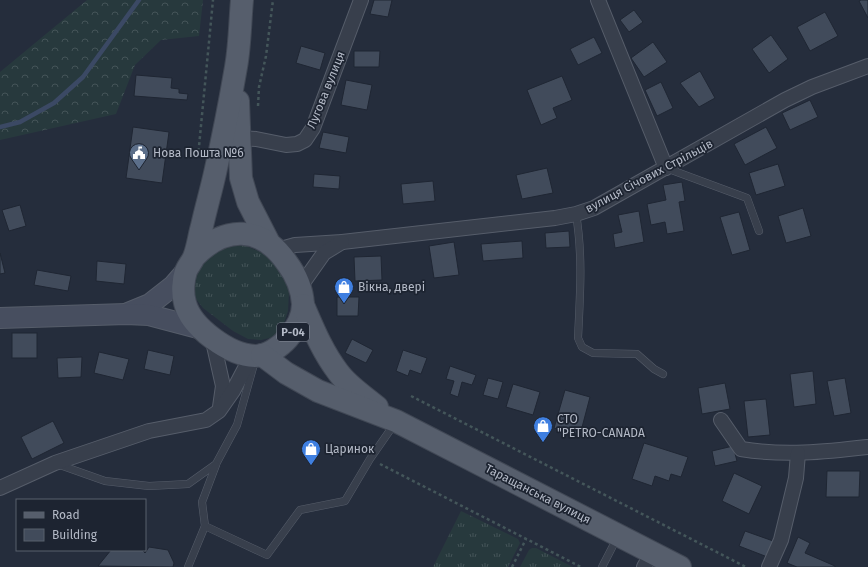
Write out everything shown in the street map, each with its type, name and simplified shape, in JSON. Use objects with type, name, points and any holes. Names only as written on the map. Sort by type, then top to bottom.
[{"type":"main road","name":"Р-04","points":[[236,65],[241,178],[248,202],[272,245],[294,272],[302,296],[299,321],[293,332],[283,344],[257,355],[238,352],[225,346],[207,333],[190,316],[184,302],[184,287],[215,173],[236,65],[242,0]]},
{"type":"main road","points":[[126,314],[150,304],[173,286],[203,247],[215,240],[228,235],[241,233],[254,235],[272,245]]},
{"type":"main road","name":"Таращанська вулиця","points":[[302,296],[324,351],[338,373],[357,391],[396,421]]},
{"type":"main road","points":[[0,318],[126,314],[149,316],[207,333]]},
{"type":"main road","name":"Таращанська вулиця","points":[[257,355],[318,391],[396,421],[618,536],[648,560],[680,567]]},
{"type":"street","name":"Лугова вулиця","points":[[239,138],[256,139],[286,145],[297,144],[305,140],[313,128],[361,0]]},
{"type":"street","points":[[598,0],[666,168]]},
{"type":"street","name":"вулиця Січових Стрільців","points":[[272,245],[342,242],[554,218],[576,214],[594,208],[785,100],[812,87],[868,66]]},
{"type":"street","name":"вулиця Січових Стрільців","points":[[302,296],[324,253],[342,242]]},
{"type":"street","points":[[207,333],[223,386],[219,411]]},
{"type":"street","points":[[0,488],[55,463],[149,431],[206,420],[219,411],[257,355]]},
{"type":"street","points":[[721,420],[741,449],[764,453],[798,453],[866,447]]},
{"type":"street","points":[[769,567],[781,540],[796,478],[798,453]]},
{"type":"lane","points":[[666,168],[747,198],[759,231]]},
{"type":"lane","points":[[576,214],[580,239],[581,278],[578,338],[582,347],[594,353],[637,354],[662,374]]},
{"type":"lane","points":[[188,567],[205,526],[202,502],[216,464],[237,425],[257,355]]},
{"type":"lane","points":[[205,526],[267,555],[300,510],[346,501],[370,459],[396,421]]},
{"type":"lane","points":[[55,463],[105,481],[149,486],[188,484],[216,464]]},
{"type":"lane","points":[[602,567],[618,536]]},
{"type":"path","points":[[198,163],[213,0]]},
{"type":"path","points":[[258,109],[259,87],[266,56],[273,0]]},
{"type":"path","points":[[411,396],[746,567]]},
{"type":"path","points":[[370,459],[581,567]]},
{"type":"path","points":[[512,567],[526,539]]},
{"type":"green space","points":[[87,0],[203,0],[199,36],[161,40],[135,65],[116,114],[0,140],[0,72]]},
{"type":"green space","points":[[225,244],[244,245],[265,254],[281,271],[289,292],[288,311],[283,326],[274,337],[261,340],[248,339],[233,331],[203,308],[196,299],[193,289],[195,275],[200,262]]},
{"type":"green space","points":[[461,511],[518,539],[520,543],[508,567],[433,567]]},
{"type":"green space","points":[[536,548],[573,567],[520,567],[529,550]]},
{"type":"building","points":[[374,0],[392,0],[388,17],[370,14]]},
{"type":"building","points":[[868,0],[868,18],[859,1]]},
{"type":"building","points":[[634,10],[643,22],[629,32],[620,20]]},
{"type":"building","points":[[825,12],[838,36],[810,51],[797,27]]},
{"type":"building","points":[[771,35],[788,59],[769,73],[752,49]]},
{"type":"building","points":[[594,37],[602,53],[578,65],[570,49]]},
{"type":"building","points":[[653,42],[667,62],[644,77],[631,58]]},
{"type":"building","points":[[301,46],[325,53],[320,70],[296,63]]},
{"type":"building","points":[[354,51],[380,51],[379,67],[354,67]]},
{"type":"building","points":[[700,71],[715,98],[699,107],[680,83]]},
{"type":"building","points":[[136,75],[172,78],[171,88],[179,89],[179,93],[188,94],[187,100],[134,96]]},
{"type":"building","points":[[562,76],[572,100],[553,108],[557,118],[541,125],[527,90]]},
{"type":"building","points":[[346,80],[372,85],[367,110],[341,105]]},
{"type":"building","points":[[661,82],[673,108],[657,116],[645,90]]},
{"type":"building","points":[[810,100],[818,117],[790,130],[782,113]]},
{"type":"building","points":[[133,127],[169,132],[162,183],[126,178]]},
{"type":"building","points":[[766,127],[777,148],[745,165],[734,144]]},
{"type":"building","points":[[323,132],[349,137],[346,153],[319,148]]},
{"type":"building","points":[[778,164],[785,186],[756,195],[749,173]]},
{"type":"building","points":[[547,168],[553,193],[522,199],[516,175]]},
{"type":"building","points":[[314,174],[340,176],[339,189],[313,187]]},
{"type":"building","points":[[433,181],[435,201],[403,204],[401,184]]},
{"type":"building","points":[[682,182],[685,201],[679,202],[684,231],[667,234],[665,222],[651,225],[647,204],[666,200],[663,185]]},
{"type":"building","points":[[20,205],[26,226],[9,231],[2,210]]},
{"type":"building","points":[[803,208],[811,236],[786,243],[778,216]]},
{"type":"building","points":[[639,211],[644,242],[615,248],[613,234],[622,232],[618,215]]},
{"type":"building","points":[[739,212],[750,250],[732,255],[720,217]]},
{"type":"building","points":[[569,231],[570,247],[546,248],[545,233]]},
{"type":"building","points":[[522,241],[523,258],[483,261],[481,244]]},
{"type":"building","points":[[454,242],[459,275],[434,278],[429,246]]},
{"type":"building","points":[[0,253],[5,273],[0,274]]},
{"type":"building","points":[[381,256],[382,280],[355,281],[354,257]]},
{"type":"building","points":[[97,261],[126,264],[124,284],[96,281]]},
{"type":"building","points":[[37,270],[71,276],[68,291],[34,285]]},
{"type":"building","points":[[337,297],[359,297],[358,316],[337,316]]},
{"type":"building","points":[[12,333],[37,333],[37,358],[12,358]]},
{"type":"building","points":[[352,339],[373,350],[366,363],[345,353]]},
{"type":"building","points":[[148,350],[174,356],[170,375],[144,369]]},
{"type":"building","points":[[403,350],[427,358],[421,374],[410,370],[408,376],[396,371]]},
{"type":"building","points":[[99,352],[129,359],[123,380],[94,373]]},
{"type":"building","points":[[82,357],[81,377],[58,378],[57,358]]},
{"type":"building","points":[[450,366],[476,375],[472,385],[462,382],[458,397],[450,394],[454,381],[446,379]]},
{"type":"building","points":[[813,371],[816,404],[794,407],[790,374]]},
{"type":"building","points":[[488,378],[503,382],[498,399],[483,395]]},
{"type":"building","points":[[845,378],[851,413],[834,416],[827,381]]},
{"type":"building","points":[[725,383],[730,409],[702,414],[698,388]]},
{"type":"building","points":[[513,384],[540,392],[533,415],[506,407]]},
{"type":"building","points":[[565,390],[590,397],[580,435],[554,428]]},
{"type":"building","points":[[766,399],[770,435],[748,437],[744,401]]},
{"type":"building","points":[[53,421],[64,443],[32,459],[21,437]]},
{"type":"building","points":[[644,443],[688,457],[681,477],[671,474],[669,481],[655,476],[652,486],[632,479]]},
{"type":"building","points":[[733,446],[737,461],[715,466],[712,451]]},
{"type":"building","points":[[827,471],[860,471],[859,497],[826,497]]},
{"type":"building","points":[[734,473],[762,486],[749,514],[722,501]]},
{"type":"building","points":[[745,531],[776,542],[770,558],[739,546]]},
{"type":"building","points":[[798,537],[810,543],[805,553],[835,567],[797,567],[787,563]]},
{"type":"building","points":[[149,547],[168,550],[174,563],[173,567],[98,566],[110,551],[143,551],[145,553]]},
{"type":"waterway","points":[[0,127],[20,122],[54,103],[83,77],[139,0]]},
{"type":"place","name":"Нова Пошта №6","points":[[139,170]]},
{"type":"place","name":"Вікна, двері","points":[[344,304]]},
{"type":"place","name":"СТО \"PETRO-CANADA","points":[[543,443]]},
{"type":"place","name":"Царинок","points":[[311,466]]}]
